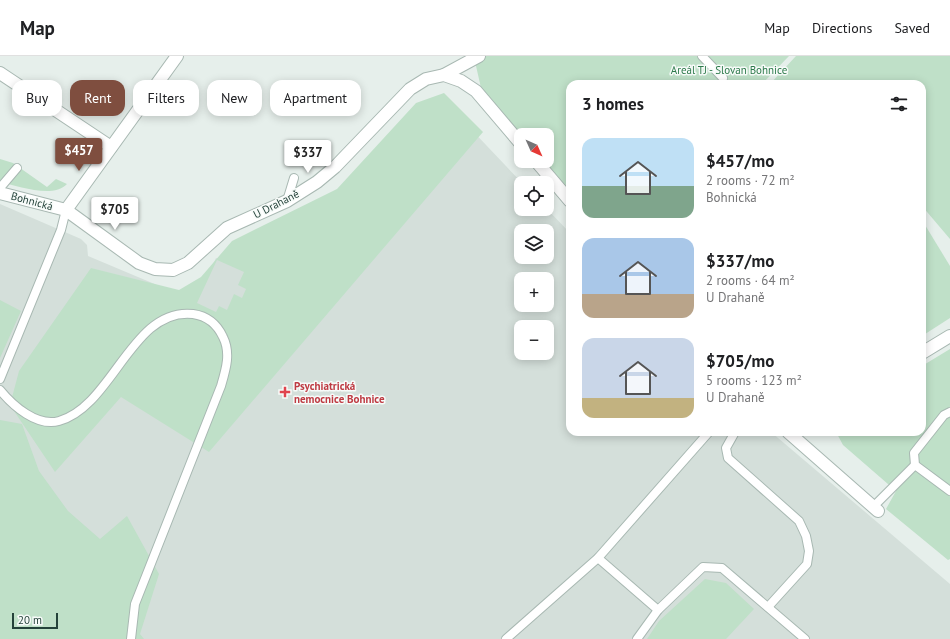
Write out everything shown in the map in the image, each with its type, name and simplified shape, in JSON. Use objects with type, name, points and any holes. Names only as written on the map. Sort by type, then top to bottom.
[{"type":"street","name":"Bohnická","points":[[0,193],[66,210],[177,56]]},
{"type":"street","name":"U Drahaně","points":[[66,210],[140,262],[155,269],[173,270],[188,264],[227,228],[287,201],[317,182],[335,167],[410,88],[426,79],[444,75],[479,56]]},
{"type":"street","points":[[0,73],[111,147]]},
{"type":"street","points":[[444,75],[461,81],[476,91],[514,136]]},
{"type":"street","points":[[542,168],[566,197]]},
{"type":"street","points":[[926,350],[950,336]]},
{"type":"street","points":[[793,436],[875,509]]},
{"type":"lane","points":[[702,56],[724,78]]},
{"type":"lane","points":[[0,188],[17,168]]},
{"type":"lane","points":[[287,201],[294,178]]},
{"type":"lane","points":[[0,379],[61,230],[66,210]]},
{"type":"lane","points":[[0,390],[30,416],[43,421],[58,421],[83,408],[155,324],[170,316],[185,313],[201,315],[212,321],[220,330],[227,344],[228,364],[221,386],[135,604],[131,639]]},
{"type":"lane","points":[[875,509],[915,465],[914,453],[944,415],[950,412]]},
{"type":"lane","points":[[506,639],[598,558],[705,436]]},
{"type":"lane","points":[[733,436],[726,448],[728,458],[799,521],[809,551],[807,564],[768,607]]},
{"type":"lane","points":[[915,465],[950,492]]},
{"type":"lane","points":[[598,558],[658,610]]},
{"type":"lane","points":[[637,639],[658,610],[703,567],[722,568],[804,639]]},
{"type":"shaded area","name":"Psychiatrická nemocnice Bohnice","points":[[449,106],[515,176],[514,176],[514,216],[554,216],[566,229],[566,436],[776,436],[950,584],[950,639],[0,639],[0,204],[81,239],[87,245],[88,256],[195,301],[216,258],[226,262],[327,212]]},
{"type":"green space","name":"Areál TJ - Slovan Bohnice","points":[[475,56],[789,56],[766,80],[566,80],[566,186],[550,168],[554,168],[554,128],[516,128],[481,88]]},
{"type":"green space","points":[[796,56],[950,56],[950,239],[926,211],[926,80],[774,80]]},
{"type":"green space","points":[[444,93],[483,132],[209,452],[121,397],[55,472],[10,405],[19,371],[91,268],[179,290],[201,277],[232,241],[337,189],[416,103]],"holes":[[[217,260],[244,272],[238,285],[246,289],[242,298],[234,294],[227,310],[219,306],[216,312],[197,303]]]},
{"type":"green space","points":[[0,159],[13,163],[47,187],[56,179],[67,184],[53,191],[44,191],[0,182]]},
{"type":"green space","points":[[926,227],[950,266],[950,318],[926,333]]},
{"type":"green space","points":[[0,300],[21,311],[0,358]]},
{"type":"green space","points":[[950,349],[950,559],[948,560],[886,509],[896,491],[843,445],[838,436],[926,436],[926,364]]},
{"type":"green space","points":[[0,420],[22,424],[39,471],[68,511],[100,539],[127,516],[159,574],[140,634],[144,639],[0,639]]},
{"type":"green space","points":[[705,579],[726,583],[754,609],[726,639],[647,639],[659,621]]},
{"type":"place","name":"Psychiatrická nemocnice Bohnice","points":[[285,392]]}]
